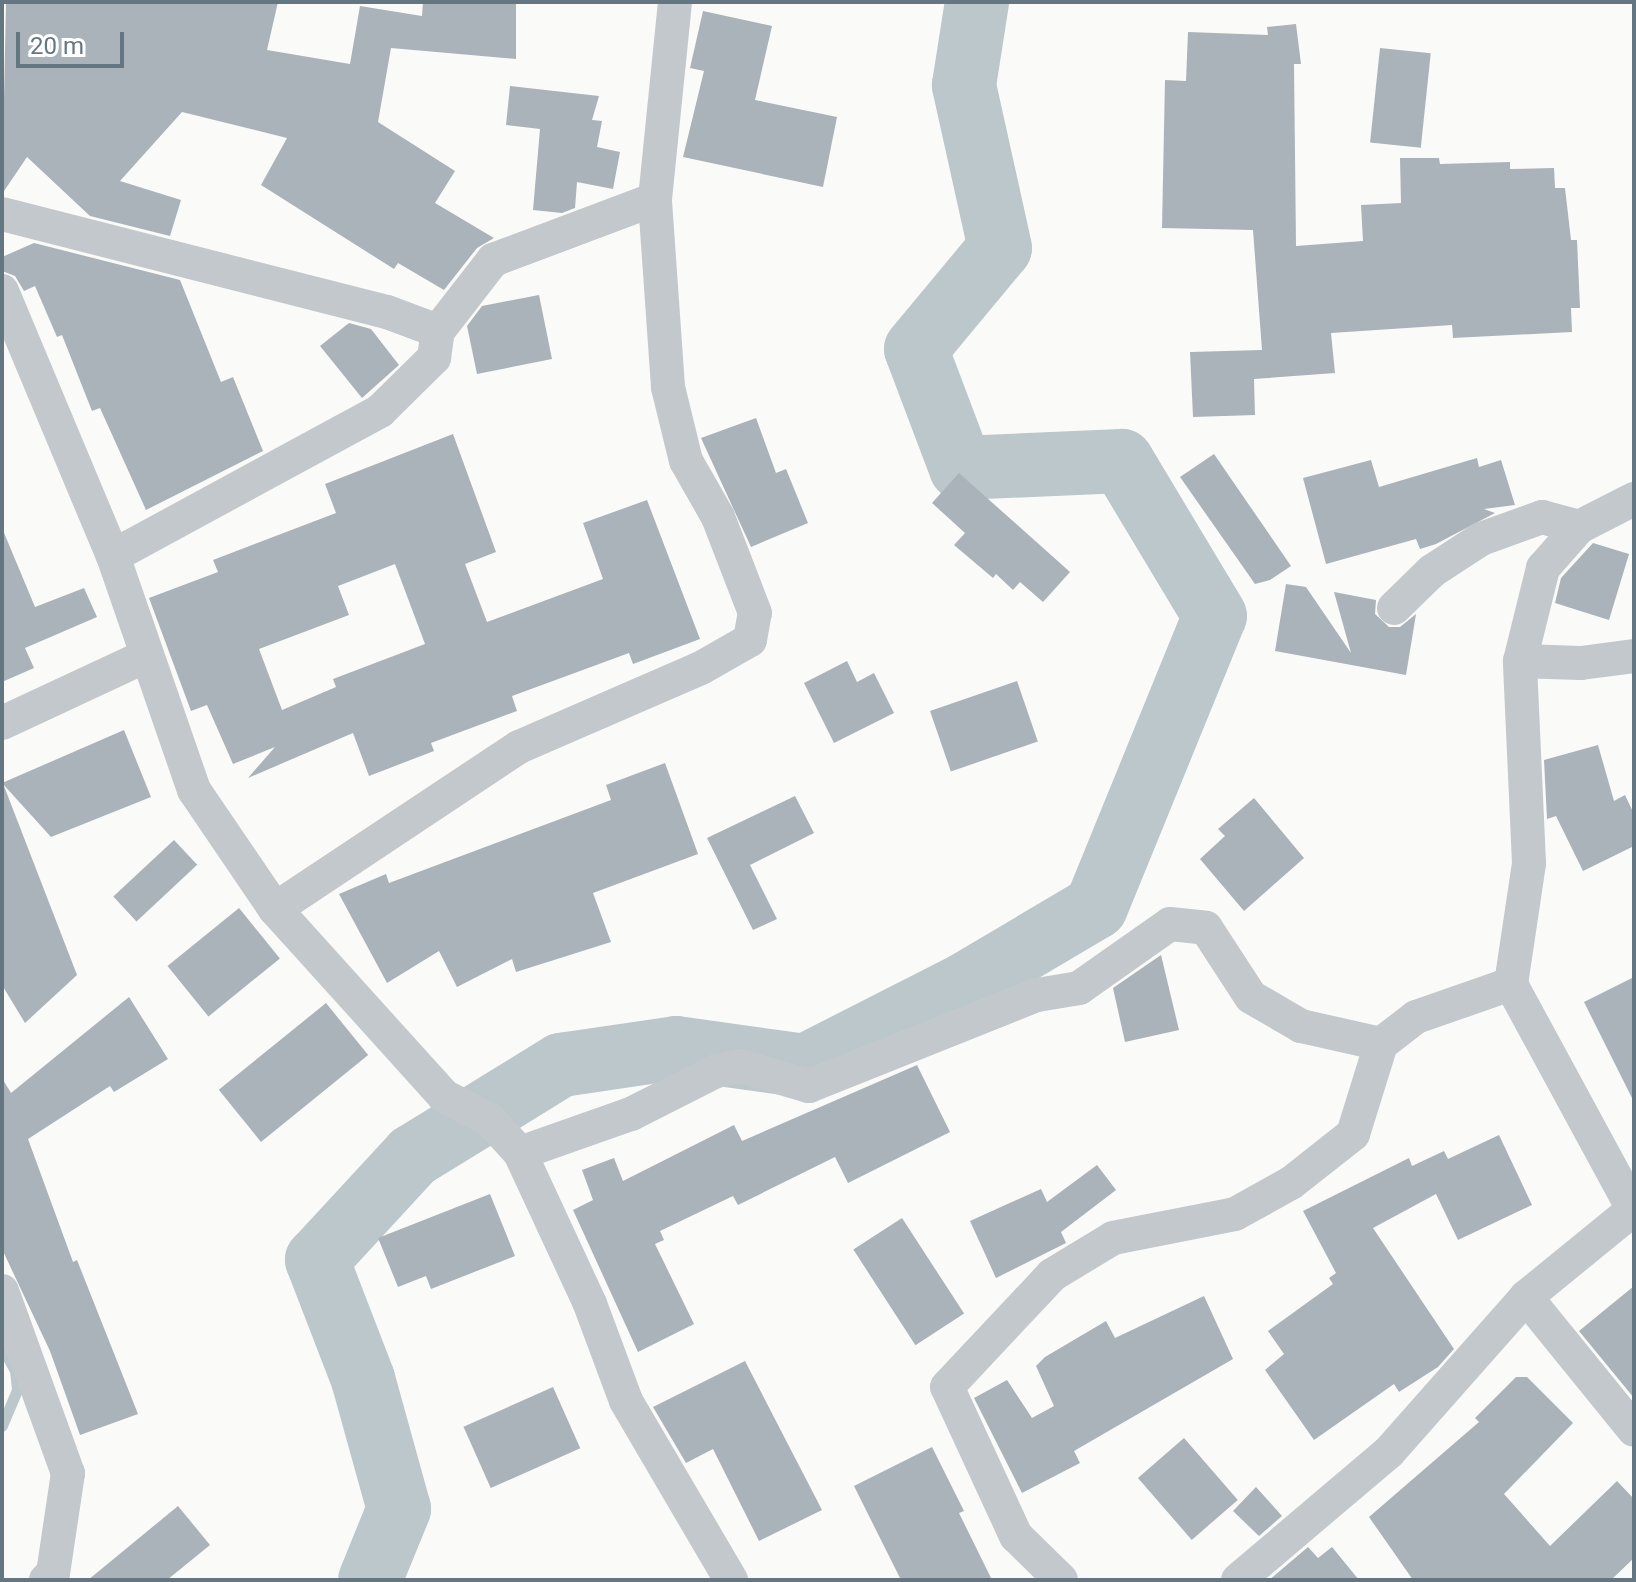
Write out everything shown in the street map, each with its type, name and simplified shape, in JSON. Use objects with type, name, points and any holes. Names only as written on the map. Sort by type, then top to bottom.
[{"type":"street","points":[[275,909],[519,747],[701,668],[750,640],[755,613],[718,517],[686,461],[668,387],[655,199],[675,2]]},
{"type":"street","points":[[113,556],[380,411],[434,358],[438,331],[493,260],[655,199]]},
{"type":"street","points":[[2,214],[387,312],[438,331]]},
{"type":"street","points":[[2,292],[113,556],[194,790],[275,909],[444,1096],[490,1120],[520,1153],[590,1304],[626,1401],[731,1580]]},
{"type":"street","points":[[1238,1580],[1389,1452],[1526,1297],[1633,1209],[1511,984],[1529,863],[1520,661],[1543,568],[1579,527],[1634,499]]},
{"type":"street","points":[[1394,608],[1432,571],[1481,539],[1542,517],[1579,527]]},
{"type":"street","points":[[2,723],[146,656]]},
{"type":"street","points":[[1520,661],[1581,663],[1634,656]]},
{"type":"street","points":[[520,1153],[631,1114],[716,1071],[740,1066],[809,1086],[1037,995],[1079,988],[1170,924],[1206,928],[1251,997],[1301,1026],[1381,1044]]},
{"type":"street","points":[[1061,1580],[1016,1536],[947,1387],[1052,1275],[1113,1238],[1235,1214],[1291,1183],[1353,1134],[1381,1044],[1416,1017],[1511,984]]},
{"type":"street","points":[[2,1291],[68,1473],[53,1573],[46,1580]]},
{"type":"street","points":[[1526,1297],[1634,1430]]},
{"type":"building","points":[[6,2],[278,2],[267,50],[350,64],[360,6],[422,16],[423,2],[516,2],[516,59],[391,48],[378,122],[455,171],[435,203],[494,238],[477,248],[444,290],[398,263],[394,269],[261,185],[287,138],[182,112],[120,181],[181,200],[170,236],[90,216],[27,157],[2,194]]},
{"type":"building","points":[[703,11],[772,26],[755,100],[837,117],[823,187],[683,157],[704,71],[690,68]]},
{"type":"building","points":[[1296,24],[1301,64],[1294,64],[1296,246],[1363,241],[1361,205],[1401,203],[1400,158],[1439,158],[1440,164],[1510,162],[1510,169],[1554,168],[1555,188],[1565,188],[1571,240],[1577,240],[1580,308],[1571,308],[1572,332],[1453,338],[1452,325],[1331,333],[1335,373],[1254,379],[1255,415],[1193,417],[1190,352],[1262,350],[1253,230],[1162,228],[1165,80],[1186,81],[1188,32],[1268,35],[1267,27]]},
{"type":"building","points":[[1380,48],[1431,53],[1421,148],[1370,142]]},
{"type":"building","points":[[510,86],[599,96],[592,120],[602,121],[597,147],[620,152],[613,189],[577,182],[575,208],[562,213],[533,210],[540,129],[506,125]]},
{"type":"building","points":[[34,243],[180,280],[221,382],[233,377],[263,451],[146,510],[100,408],[92,411],[62,335],[57,337],[35,286],[24,291],[15,276],[2,271],[2,257]]},
{"type":"building","points":[[539,295],[552,359],[477,374],[467,326],[482,306]]},
{"type":"building","points":[[349,323],[371,329],[399,365],[362,398],[320,346]]},
{"type":"building","points":[[756,418],[776,473],[786,469],[808,523],[751,547],[701,438]]},
{"type":"building","points":[[453,434],[496,552],[465,564],[487,622],[603,579],[583,523],[647,500],[700,639],[633,664],[629,653],[512,696],[517,711],[431,743],[434,751],[369,776],[353,733],[248,778],[275,747],[233,764],[207,705],[191,711],[149,598],[218,572],[213,560],[336,513],[325,484]],"holes":[[[395,564],[425,644],[333,679],[336,687],[282,710],[259,649],[349,615],[338,586]]]},
{"type":"building","points":[[1214,454],[1291,566],[1270,580],[1255,584],[1180,477]]},
{"type":"building","points":[[1477,458],[1479,467],[1501,460],[1515,505],[1484,509],[1495,513],[1436,544],[1420,549],[1416,539],[1326,564],[1303,478],[1371,460],[1379,487]]},
{"type":"building","points":[[959,473],[1070,572],[1043,602],[1020,582],[1013,590],[996,574],[993,578],[954,545],[965,533],[932,503]]},
{"type":"building","points":[[2,528],[35,607],[84,588],[97,617],[25,648],[34,668],[2,682]]},
{"type":"building","points":[[1593,543],[1629,554],[1609,620],[1555,603],[1561,578]]},
{"type":"building","points":[[1286,584],[1306,587],[1351,653],[1334,592],[1376,600],[1375,614],[1389,627],[1400,627],[1416,614],[1406,675],[1275,651]]},
{"type":"building","points":[[847,661],[857,682],[874,673],[894,713],[834,743],[804,683]]},
{"type":"building","points":[[1017,681],[1038,742],[951,771],[930,711]]},
{"type":"building","points":[[124,730],[151,797],[51,837],[2,783]]},
{"type":"building","points":[[1598,745],[1614,801],[1625,795],[1634,814],[1634,846],[1583,871],[1556,816],[1547,819],[1544,760]]},
{"type":"building","points":[[665,763],[698,854],[593,893],[611,942],[516,972],[512,959],[457,987],[439,951],[387,983],[339,894],[386,874],[389,883],[611,800],[606,785]]},
{"type":"building","points":[[4,786],[77,975],[25,1023],[2,985]]},
{"type":"building","points":[[795,796],[814,833],[750,865],[777,919],[753,930],[707,838]]},
{"type":"building","points":[[1254,798],[1304,858],[1244,911],[1200,859],[1225,836],[1218,829]]},
{"type":"building","points":[[174,840],[197,865],[136,921],[113,897]]},
{"type":"building","points":[[239,908],[280,959],[208,1016],[168,966]]},
{"type":"building","points":[[1161,955],[1179,1030],[1125,1042],[1113,988]]},
{"type":"building","points":[[1634,977],[1634,1102],[1584,1002]]},
{"type":"building","points":[[129,997],[168,1059],[114,1092],[110,1086],[28,1139],[73,1262],[77,1260],[138,1414],[80,1435],[50,1351],[2,1249],[2,1078],[11,1093]]},
{"type":"building","points":[[326,1003],[368,1055],[261,1142],[219,1090]]},
{"type":"building","points":[[917,1065],[950,1132],[848,1183],[835,1157],[738,1205],[733,1196],[660,1231],[664,1240],[655,1244],[694,1324],[638,1352],[573,1210],[593,1200],[582,1170],[614,1158],[623,1181],[734,1125],[742,1141]]},
{"type":"building","points":[[1499,1135],[1532,1205],[1458,1240],[1436,1194],[1373,1228],[1454,1349],[1438,1367],[1399,1392],[1394,1384],[1314,1440],[1265,1370],[1284,1354],[1268,1331],[1333,1284],[1329,1278],[1336,1273],[1303,1211],[1409,1158],[1412,1166],[1444,1151],[1448,1159]]},
{"type":"building","points":[[1097,1165],[1116,1190],[1061,1232],[1066,1243],[996,1278],[970,1221],[1041,1189],[1047,1202]]},
{"type":"building","points":[[490,1194],[515,1256],[431,1289],[426,1276],[398,1287],[378,1238]]},
{"type":"building","points":[[902,1218],[964,1314],[915,1345],[853,1250]]},
{"type":"building","points":[[1634,1286],[1634,1398],[1579,1331]]},
{"type":"building","points":[[1204,1296],[1233,1359],[1074,1451],[1080,1463],[1022,1493],[974,1398],[1007,1380],[1032,1418],[1054,1406],[1036,1366],[1045,1357],[1106,1321],[1115,1338]]},
{"type":"building","points":[[745,1361],[822,1510],[759,1541],[713,1449],[686,1463],[653,1407]]},
{"type":"building","points":[[1516,1377],[1527,1377],[1573,1423],[1504,1494],[1550,1546],[1617,1481],[1634,1499],[1634,1558],[1611,1580],[1413,1580],[1369,1517],[1479,1422],[1475,1418]]},
{"type":"building","points":[[553,1387],[580,1448],[491,1488],[463,1427]]},
{"type":"building","points":[[1184,1438],[1238,1500],[1192,1540],[1138,1478]]},
{"type":"building","points":[[932,1447],[964,1511],[959,1513],[992,1580],[901,1580],[854,1486]]},
{"type":"building","points":[[1256,1487],[1282,1516],[1259,1536],[1233,1511]]},
{"type":"building","points":[[178,1506],[210,1545],[167,1580],[88,1580]]},
{"type":"building","points":[[1308,1547],[1318,1558],[1332,1547],[1359,1580],[1269,1580]]},
{"type":"waterway","points":[[370,1580],[399,1509],[363,1379],[317,1260],[413,1156],[561,1065],[676,1048],[805,1066],[964,985],[1096,907],[1215,616],[1122,461],[961,468],[916,349],[1000,248],[964,85],[977,2]]},
{"type":"waterway","points":[[2,1347],[15,1370],[17,1390],[2,1426]]}]
